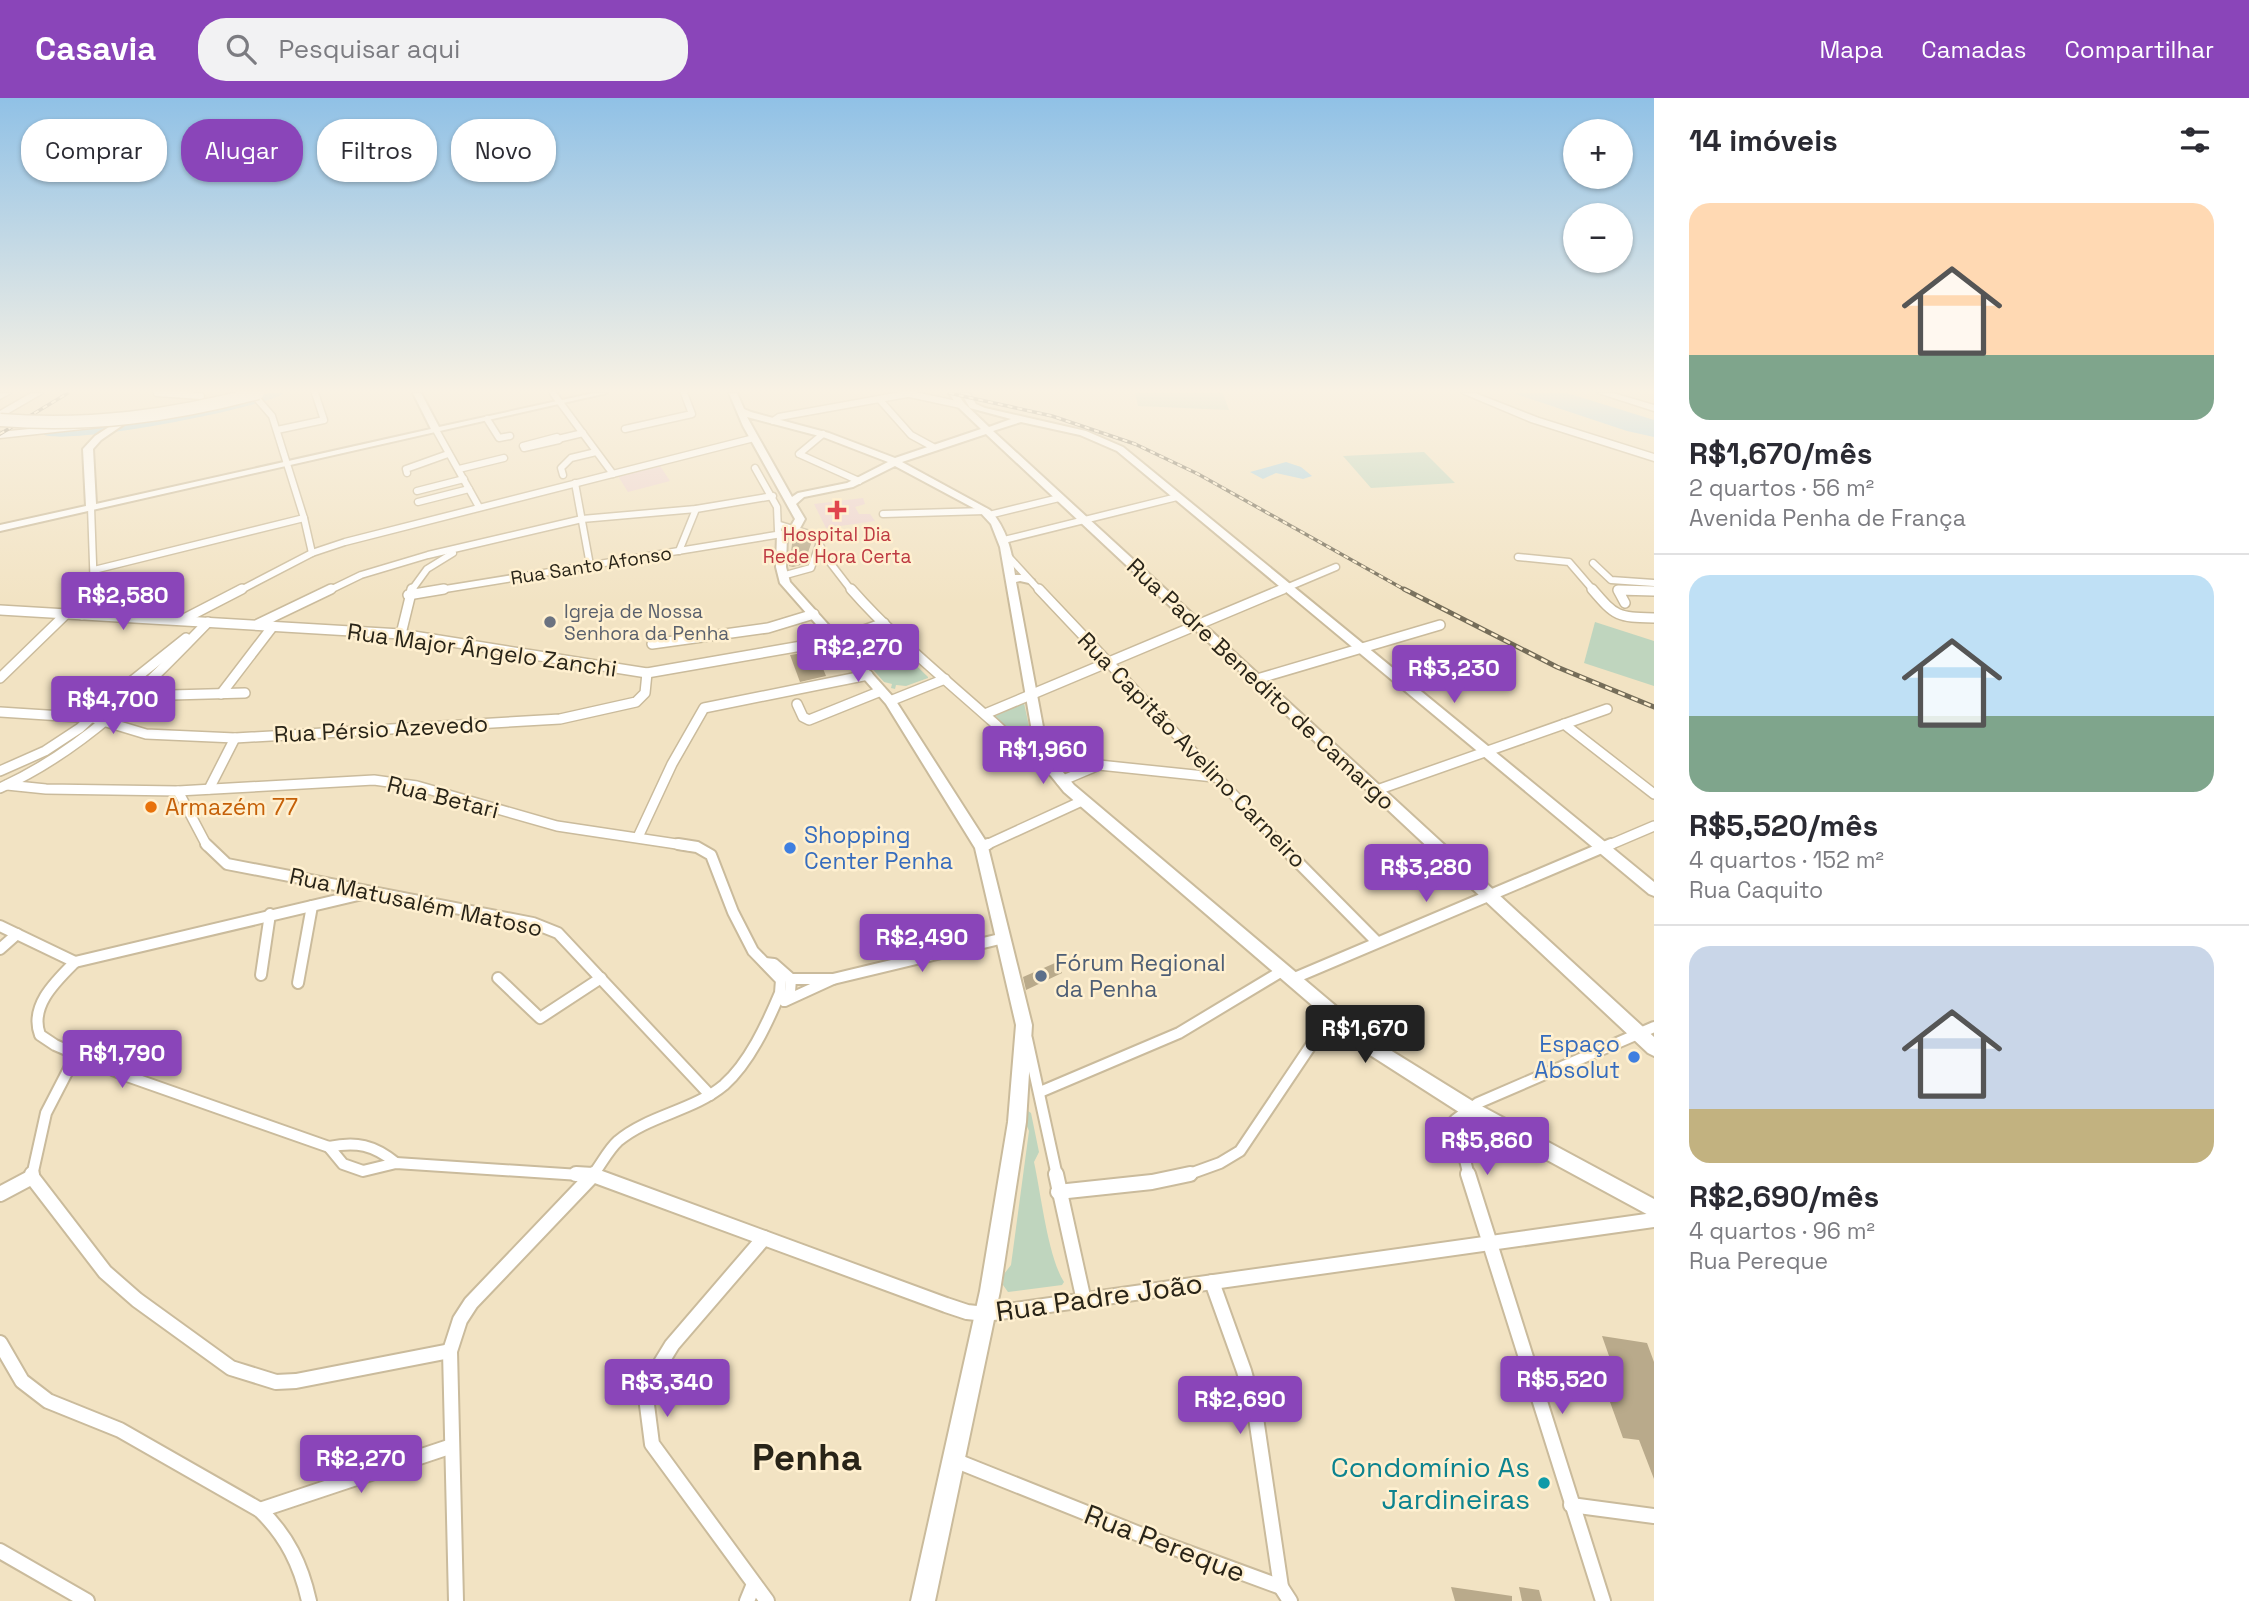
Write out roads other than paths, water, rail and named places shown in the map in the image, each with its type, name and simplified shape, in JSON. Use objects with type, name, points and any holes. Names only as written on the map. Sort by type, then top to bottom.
[{"type":"main road","points":[[88,463],[91,507]]},
{"type":"main road","points":[[0,528],[287,463]]},
{"type":"main road","points":[[768,463],[800,519],[795,528],[779,534],[782,576],[785,583],[886,696],[982,847],[1024,1025],[1017,1122],[986,1314],[923,1601]]},
{"type":"main road","points":[[791,503],[801,495],[844,487],[894,463]]},
{"type":"main road","points":[[898,463],[987,513],[1004,540],[1040,743],[1058,776],[1082,801],[1376,1050],[1468,1108],[1654,1209]]},
{"type":"main road","name":"Rua Padre Benedito de Camargo","points":[[1022,463],[1487,895],[1647,1030],[1654,1048]]},
{"type":"main road","points":[[1137,463],[1654,890]]},
{"type":"main road","points":[[1010,581],[1019,577],[1029,580]]},
{"type":"street","points":[[288,463],[312,553]]},
{"type":"street","points":[[407,473],[405,470],[424,463]]},
{"type":"street","points":[[455,463],[478,507]]},
{"type":"street","points":[[459,469],[483,463]]},
{"type":"street","points":[[563,475],[561,468],[566,463]]},
{"type":"street","points":[[605,463],[613,474]]},
{"type":"street","points":[[182,620],[312,553],[478,507],[656,463]]},
{"type":"street","points":[[819,463],[859,481]]},
{"type":"street","points":[[755,468],[773,496],[779,534]]},
{"type":"street","points":[[417,491],[464,479]]},
{"type":"street","points":[[575,483],[590,565]]},
{"type":"street","points":[[418,502],[469,489]]},
{"type":"street","points":[[256,625],[332,588],[398,564],[462,548],[582,519],[696,509],[773,496]]},
{"type":"street","points":[[1004,540],[1177,497]]},
{"type":"street","points":[[883,514],[987,513],[1059,498]]},
{"type":"street","points":[[82,615],[95,605],[91,507]]},
{"type":"street","points":[[679,551],[696,509]]},
{"type":"street","points":[[94,570],[304,518]]},
{"type":"street","points":[[795,528],[814,534],[833,570],[884,623],[985,714],[1035,765],[1058,776],[1099,765],[1214,777]]},
{"type":"street","name":"Rua Santo Afonso","points":[[408,595],[779,534]]},
{"type":"street","points":[[782,576],[811,568],[818,545]]},
{"type":"street","points":[[401,634],[415,572],[462,548]]},
{"type":"street","name":"Rua Capitão Avelino Carneiro","points":[[1008,556],[1214,777],[1377,942]]},
{"type":"street","points":[[1518,557],[1569,562],[1612,612],[1625,617],[1654,618]]},
{"type":"street","points":[[398,564],[415,572]]},
{"type":"street","points":[[1593,564],[1611,580],[1654,583]]},
{"type":"street","points":[[985,714],[1336,568]]},
{"type":"street","points":[[1625,603],[1618,590],[1654,591]]},
{"type":"street","name":"Rua Major Ângelo Zanchi","points":[[0,610],[401,634],[646,673],[836,640],[884,623]]},
{"type":"street","points":[[0,678],[66,614]]},
{"type":"street","points":[[652,644],[757,630],[814,614]]},
{"type":"street","points":[[3,787],[78,746],[134,696],[204,622]]},
{"type":"street","points":[[0,771],[54,745],[93,718],[204,622]]},
{"type":"street","points":[[1256,679],[1440,625]]},
{"type":"street","points":[[221,694],[273,626]]},
{"type":"street","name":"Rua Pérsio Azevedo","points":[[0,712],[93,718],[146,734],[235,738],[583,716],[643,698],[646,673]]},
{"type":"street","points":[[638,837],[700,711],[710,705],[868,676]]},
{"type":"street","points":[[797,704],[803,717],[809,720],[945,680]]},
{"type":"street","points":[[134,696],[245,693]]},
{"type":"street","points":[[1377,790],[1607,709]]},
{"type":"street","points":[[1564,724],[1654,794]]},
{"type":"street","points":[[209,789],[235,738]]},
{"type":"street","name":"Rua Betari","points":[[3,787],[178,791],[354,779],[390,781],[557,826],[697,847],[712,855],[733,912],[753,951],[782,985],[772,1012]]},
{"type":"street","name":"Rua Matusalém Matoso","points":[[178,791],[197,831],[212,853],[227,864],[373,891],[545,927],[558,933],[710,1095]]},
{"type":"street","points":[[982,847],[1082,801]]},
{"type":"street","points":[[1040,1092],[1179,1033],[1287,975],[1377,942],[1654,826]]},
{"type":"street","points":[[0,926],[75,962],[373,891]]},
{"type":"street","points":[[298,983],[312,906]]},
{"type":"street","points":[[261,975],[270,914]]},
{"type":"street","points":[[0,949],[17,934]]},
{"type":"street","points":[[785,1000],[833,979],[1004,939]]},
{"type":"street","name":"Rua Padre João","points":[[75,962],[39,1010],[37,1024],[41,1036],[76,1055],[329,1147],[356,1142],[365,1144],[396,1163]]},
{"type":"street","name":"Rua Betari","points":[[765,963],[774,964],[790,979]]},
{"type":"street","points":[[498,978],[540,1018],[601,978]]},
{"type":"street","points":[[456,1601],[450,1351],[460,1320],[471,1303],[593,1175],[617,1142],[710,1095],[725,1084],[739,1069],[772,1012],[790,992],[790,979],[833,979]]},
{"type":"street","points":[[1058,1192],[1184,1177],[1226,1161],[1240,1151],[1332,1014]]},
{"type":"street","points":[[1024,1025],[1040,1092],[1058,1192],[1084,1301]]},
{"type":"street","points":[[1603,1601],[1488,1242],[1456,1132],[1455,1120],[1468,1108],[1647,1030]]},
{"type":"street","points":[[76,1055],[50,1097],[41,1124],[32,1177],[105,1272],[188,1338],[231,1368],[276,1382],[351,1373],[450,1351]]},
{"type":"street","name":"Rua Padre João","points":[[329,1147],[334,1156],[354,1169],[374,1170],[396,1163],[593,1175],[946,1305],[967,1312],[986,1314],[1654,1220]]},
{"type":"street","points":[[0,1194],[32,1177]]},
{"type":"street","points":[[764,1238],[672,1346],[653,1376],[647,1405],[652,1444],[767,1601]]},
{"type":"street","name":"Rua Pereque","points":[[954,1460],[1164,1544],[1281,1587],[1255,1411],[1244,1371],[1212,1282]]},
{"type":"street","points":[[0,1343],[22,1381],[48,1401],[120,1430],[260,1510],[273,1521],[296,1557],[309,1601]]},
{"type":"street","points":[[260,1510],[452,1446]]},
{"type":"street","points":[[1572,1505],[1654,1516]]},
{"type":"street","points":[[0,1551],[87,1601]]},
{"type":"street","points":[[747,1601],[754,1584]]},
{"type":"street","points":[[1281,1587],[1290,1601]]},
{"type":"water","points":[[1289,463],[1301,467],[1312,476],[1303,479],[1276,473],[1263,479],[1250,472]]},
{"type":"railway","points":[[1175,463],[1407,591]]},
{"type":"railway","points":[[1404,589],[1557,667],[1654,707]]},
{"type":"place","name":"Hospital Dia Rede Hora Certa","points":[[837,510]]},
{"type":"place","name":"Igreja de Nossa Senhora da Penha","points":[[550,622]]},
{"type":"place","name":"Armazém 77","points":[[151,807]]},
{"type":"place","name":"Shopping Center Penha","points":[[790,848]]},
{"type":"place","name":"Fórum Regional da Penha","points":[[1041,976]]},
{"type":"place","name":"Espaço Absolut","points":[[1634,1057]]},
{"type":"place","name":"Condomínio As Jardineiras","points":[[1544,1483]]},
{"type":"district","name":"Penha","points":[[807,1457]]}]
